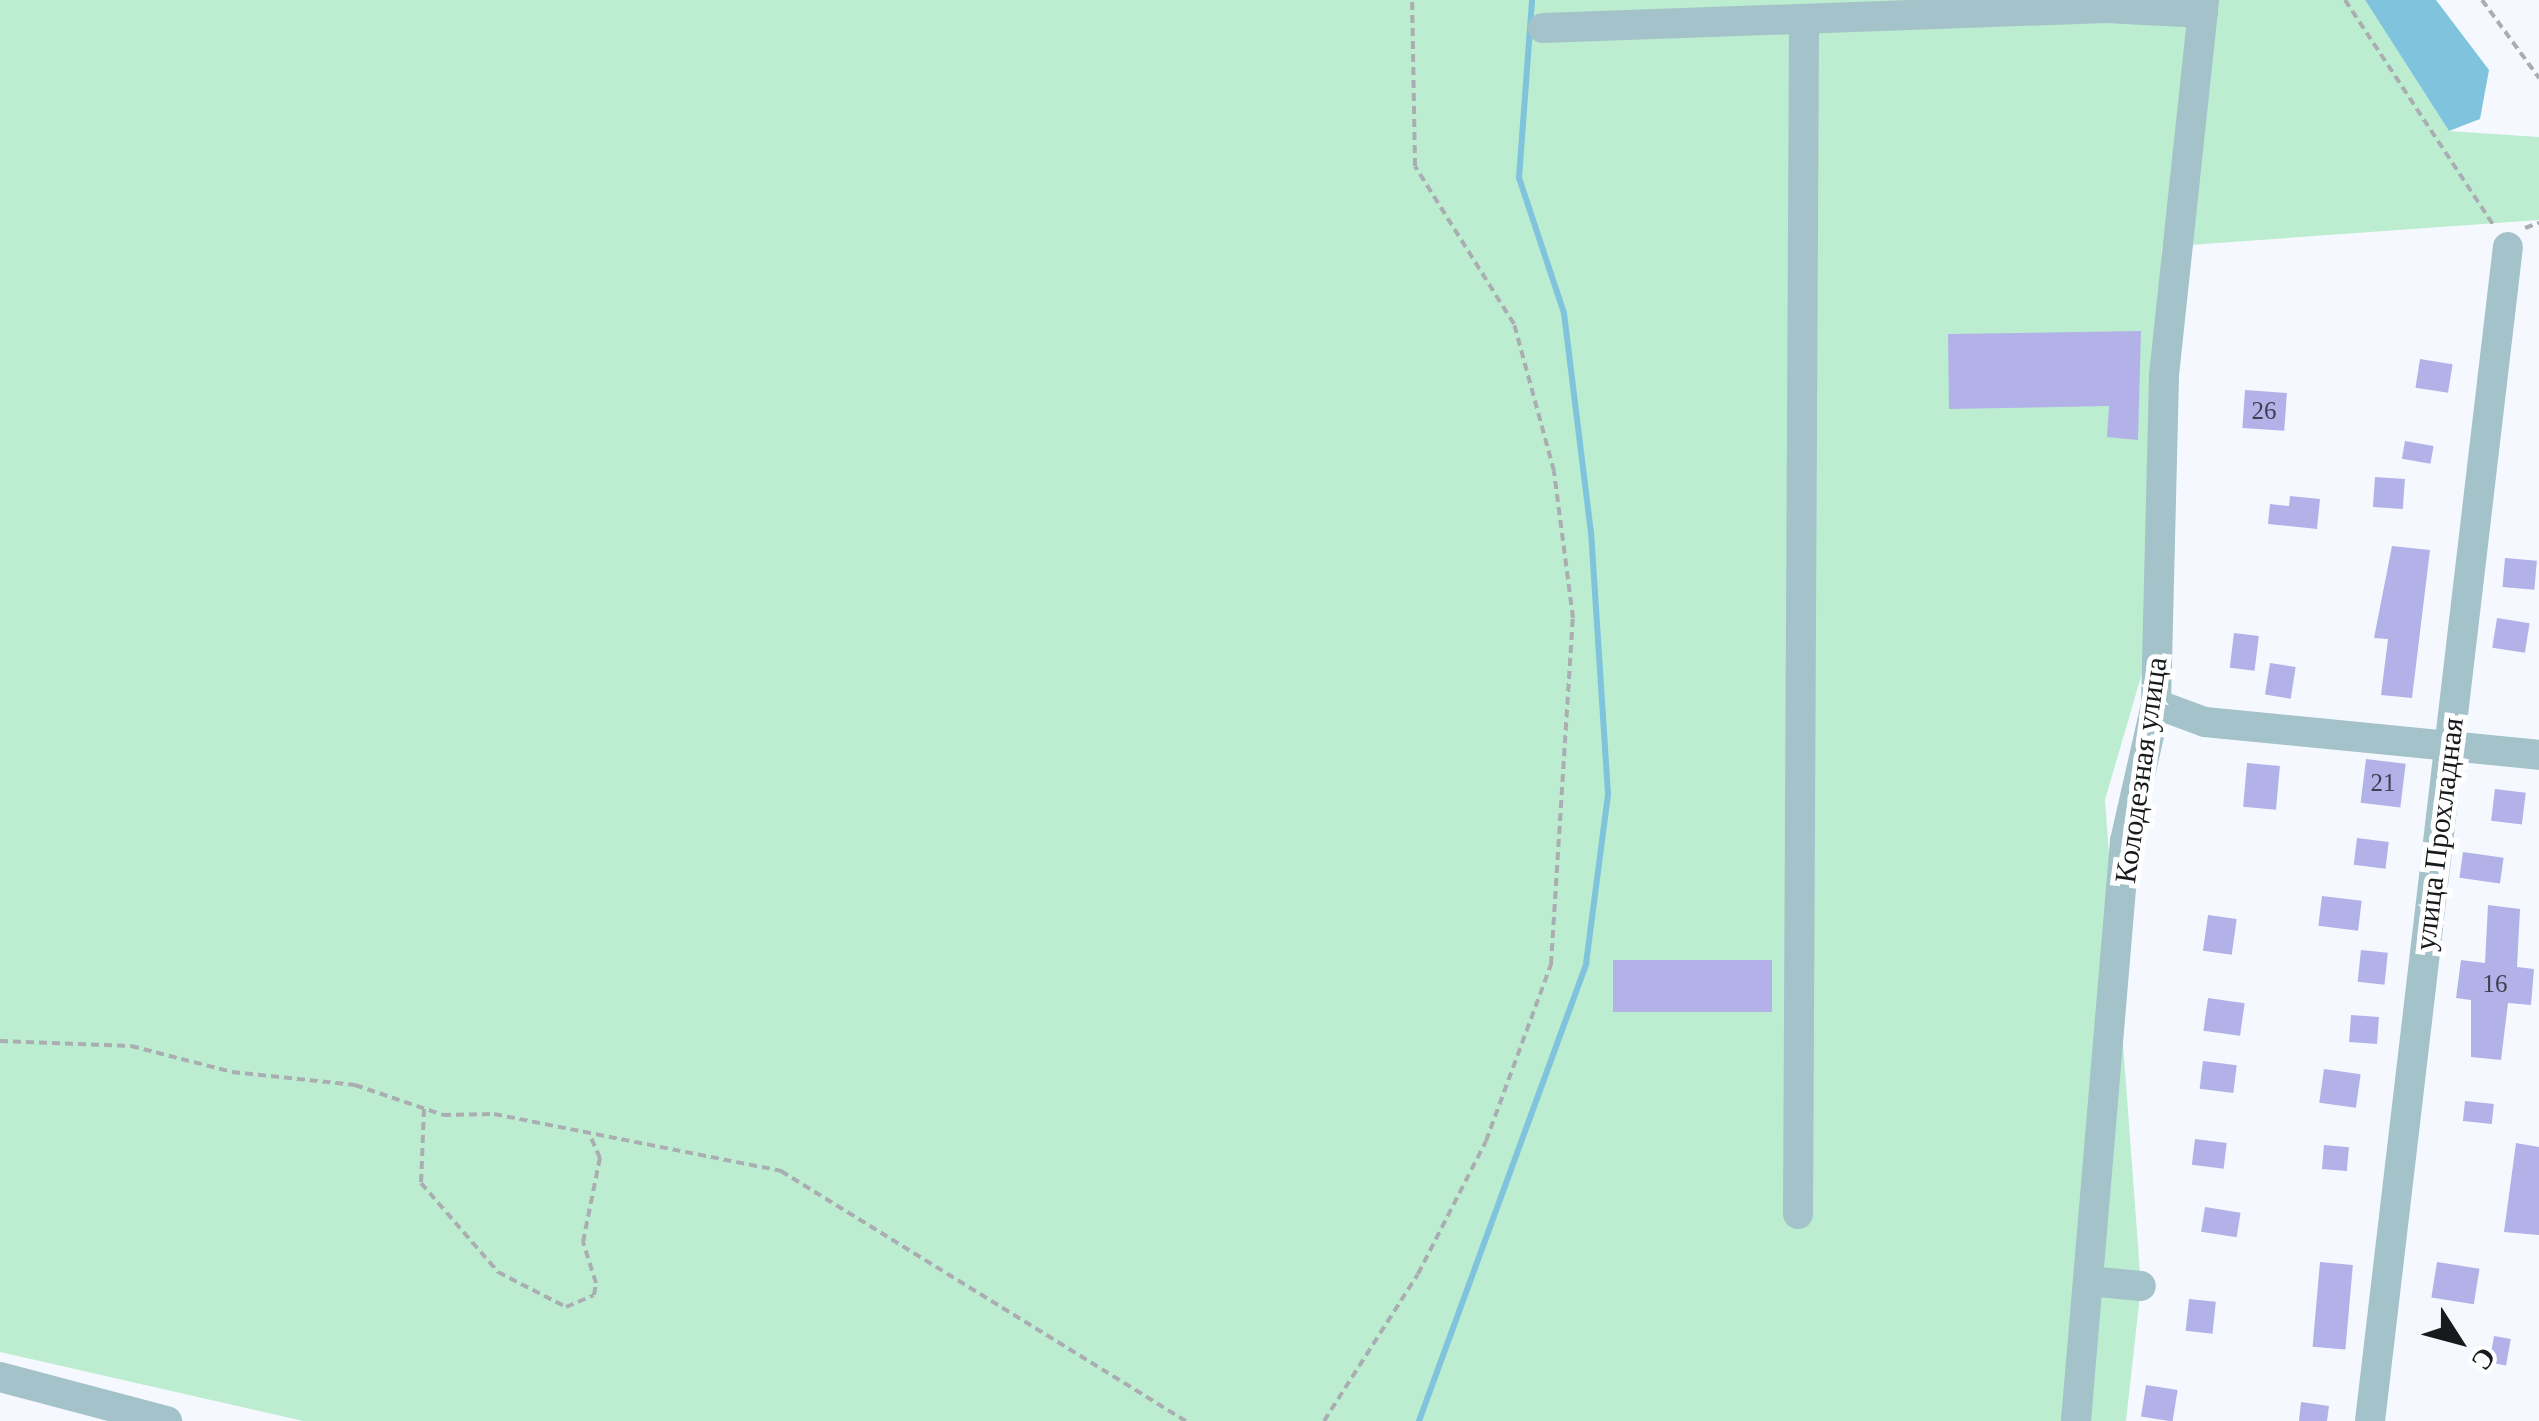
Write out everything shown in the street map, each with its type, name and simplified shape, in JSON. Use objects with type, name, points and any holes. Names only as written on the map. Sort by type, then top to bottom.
[{"type":"street","points":[[1543,28],[2204,6]]},
{"type":"street","name":"Колодезная улица","points":[[2076,1421],[2125,841],[2156,704],[2164,376],[2204,6]]},
{"type":"street","points":[[1798,1214],[1804,20]]},
{"type":"street","name":"улица Прохладная","points":[[2370,1421],[2508,247]]},
{"type":"street","points":[[2156,704],[2206,722],[2539,755]]},
{"type":"street","points":[[2088,1282],[2141,1286]]},
{"type":"street","points":[[0,1378],[167,1421]]},
{"type":"path","points":[[1324,1421],[1418,1274],[1486,1142],[1552,944],[1572,618],[1554,471],[1514,324],[1415,166],[1412,0]]},
{"type":"path","points":[[2345,0],[2508,247]]},
{"type":"path","points":[[2482,0],[2539,78]]},
{"type":"path","points":[[0,1041],[131,1046],[232,1072],[355,1084],[424,1108],[781,1171],[1186,1421]]},
{"type":"path","points":[[424,1108],[421,1183],[498,1272],[566,1307],[594,1295],[596,1283],[583,1242],[600,1158],[591,1138]]},
{"type":"green space","points":[[0,0],[2365,0],[2449,131],[2539,137],[2539,220],[2162,247],[2142,673],[2105,800],[2141,1286],[2126,1421],[303,1421],[0,1352]]},
{"type":"water","points":[[2365,0],[2436,0],[2489,70],[2480,119],[2449,131]]},
{"type":"building","points":[[2141,331],[2138,440],[2107,437],[2109,406],[1949,409],[1948,334]]},
{"type":"building","points":[[2420,359],[2453,364],[2448,393],[2415,388]]},
{"type":"building","points":[[2245,390],[2287,393],[2284,431],[2242,428]]},
{"type":"building","points":[[2405,441],[2434,446],[2430,464],[2402,459]]},
{"type":"building","points":[[2375,477],[2405,479],[2403,509],[2373,507]]},
{"type":"building","points":[[2290,496],[2320,499],[2317,529],[2268,524],[2270,504],[2289,506]]},
{"type":"building","points":[[2392,546],[2430,550],[2412,698],[2381,695],[2388,639],[2374,638]]},
{"type":"building","points":[[2505,558],[2537,561],[2534,590],[2502,587]]},
{"type":"building","points":[[2497,618],[2530,623],[2525,653],[2492,648]]},
{"type":"building","points":[[2234,633],[2259,636],[2255,671],[2230,668]]},
{"type":"building","points":[[2270,663],[2296,667],[2291,699],[2265,695]]},
{"type":"building","points":[[2366,759],[2406,764],[2400,808],[2361,803]]},
{"type":"building","points":[[2247,763],[2280,766],[2276,810],[2243,807]]},
{"type":"building","points":[[2495,789],[2526,793],[2522,825],[2491,821]]},
{"type":"building","points":[[2357,838],[2389,842],[2385,869],[2354,865]]},
{"type":"building","points":[[2463,852],[2504,858],[2500,883],[2459,878]]},
{"type":"building","points":[[2322,896],[2362,901],[2358,931],[2318,926]]},
{"type":"building","points":[[2488,905],[2520,909],[2517,967],[2534,969],[2531,1005],[2508,1003],[2501,1060],[2471,1057],[2471,1000],[2456,998],[2461,960],[2485,963]]},
{"type":"building","points":[[2208,915],[2237,919],[2232,955],[2203,951]]},
{"type":"building","points":[[2361,950],[2388,953],[2385,985],[2358,982]]},
{"type":"building","points":[[1613,960],[1772,960],[1772,1012],[1613,1012]]},
{"type":"building","points":[[2208,998],[2245,1003],[2240,1036],[2203,1031]]},
{"type":"building","points":[[2351,1015],[2379,1017],[2377,1044],[2349,1042]]},
{"type":"building","points":[[2203,1061],[2237,1065],[2233,1093],[2200,1089]]},
{"type":"building","points":[[2324,1069],[2361,1074],[2356,1108],[2319,1103]]},
{"type":"building","points":[[2465,1101],[2494,1104],[2492,1124],[2463,1121]]},
{"type":"building","points":[[2195,1139],[2227,1143],[2224,1169],[2192,1165]]},
{"type":"building","points":[[2516,1143],[2539,1147],[2539,1235],[2504,1232]]},
{"type":"building","points":[[2324,1145],[2349,1147],[2347,1171],[2322,1169]]},
{"type":"building","points":[[2205,1207],[2241,1213],[2237,1237],[2201,1232]]},
{"type":"building","points":[[2320,1262],[2353,1265],[2345,1350],[2313,1347]]},
{"type":"building","points":[[2437,1262],[2479,1269],[2474,1304],[2431,1298]]},
{"type":"building","points":[[2189,1299],[2216,1302],[2213,1334],[2186,1331]]},
{"type":"building","points":[[2494,1336],[2511,1339],[2506,1366],[2489,1363]]},
{"type":"building","points":[[2146,1385],[2178,1390],[2173,1421],[2141,1417]]},
{"type":"building","points":[[2301,1402],[2329,1406],[2327,1421],[2299,1421]]},
{"type":"waterway","points":[[1419,1421],[1586,964],[1608,794],[1591,533],[1564,313],[1519,178],[1532,0]]}]
